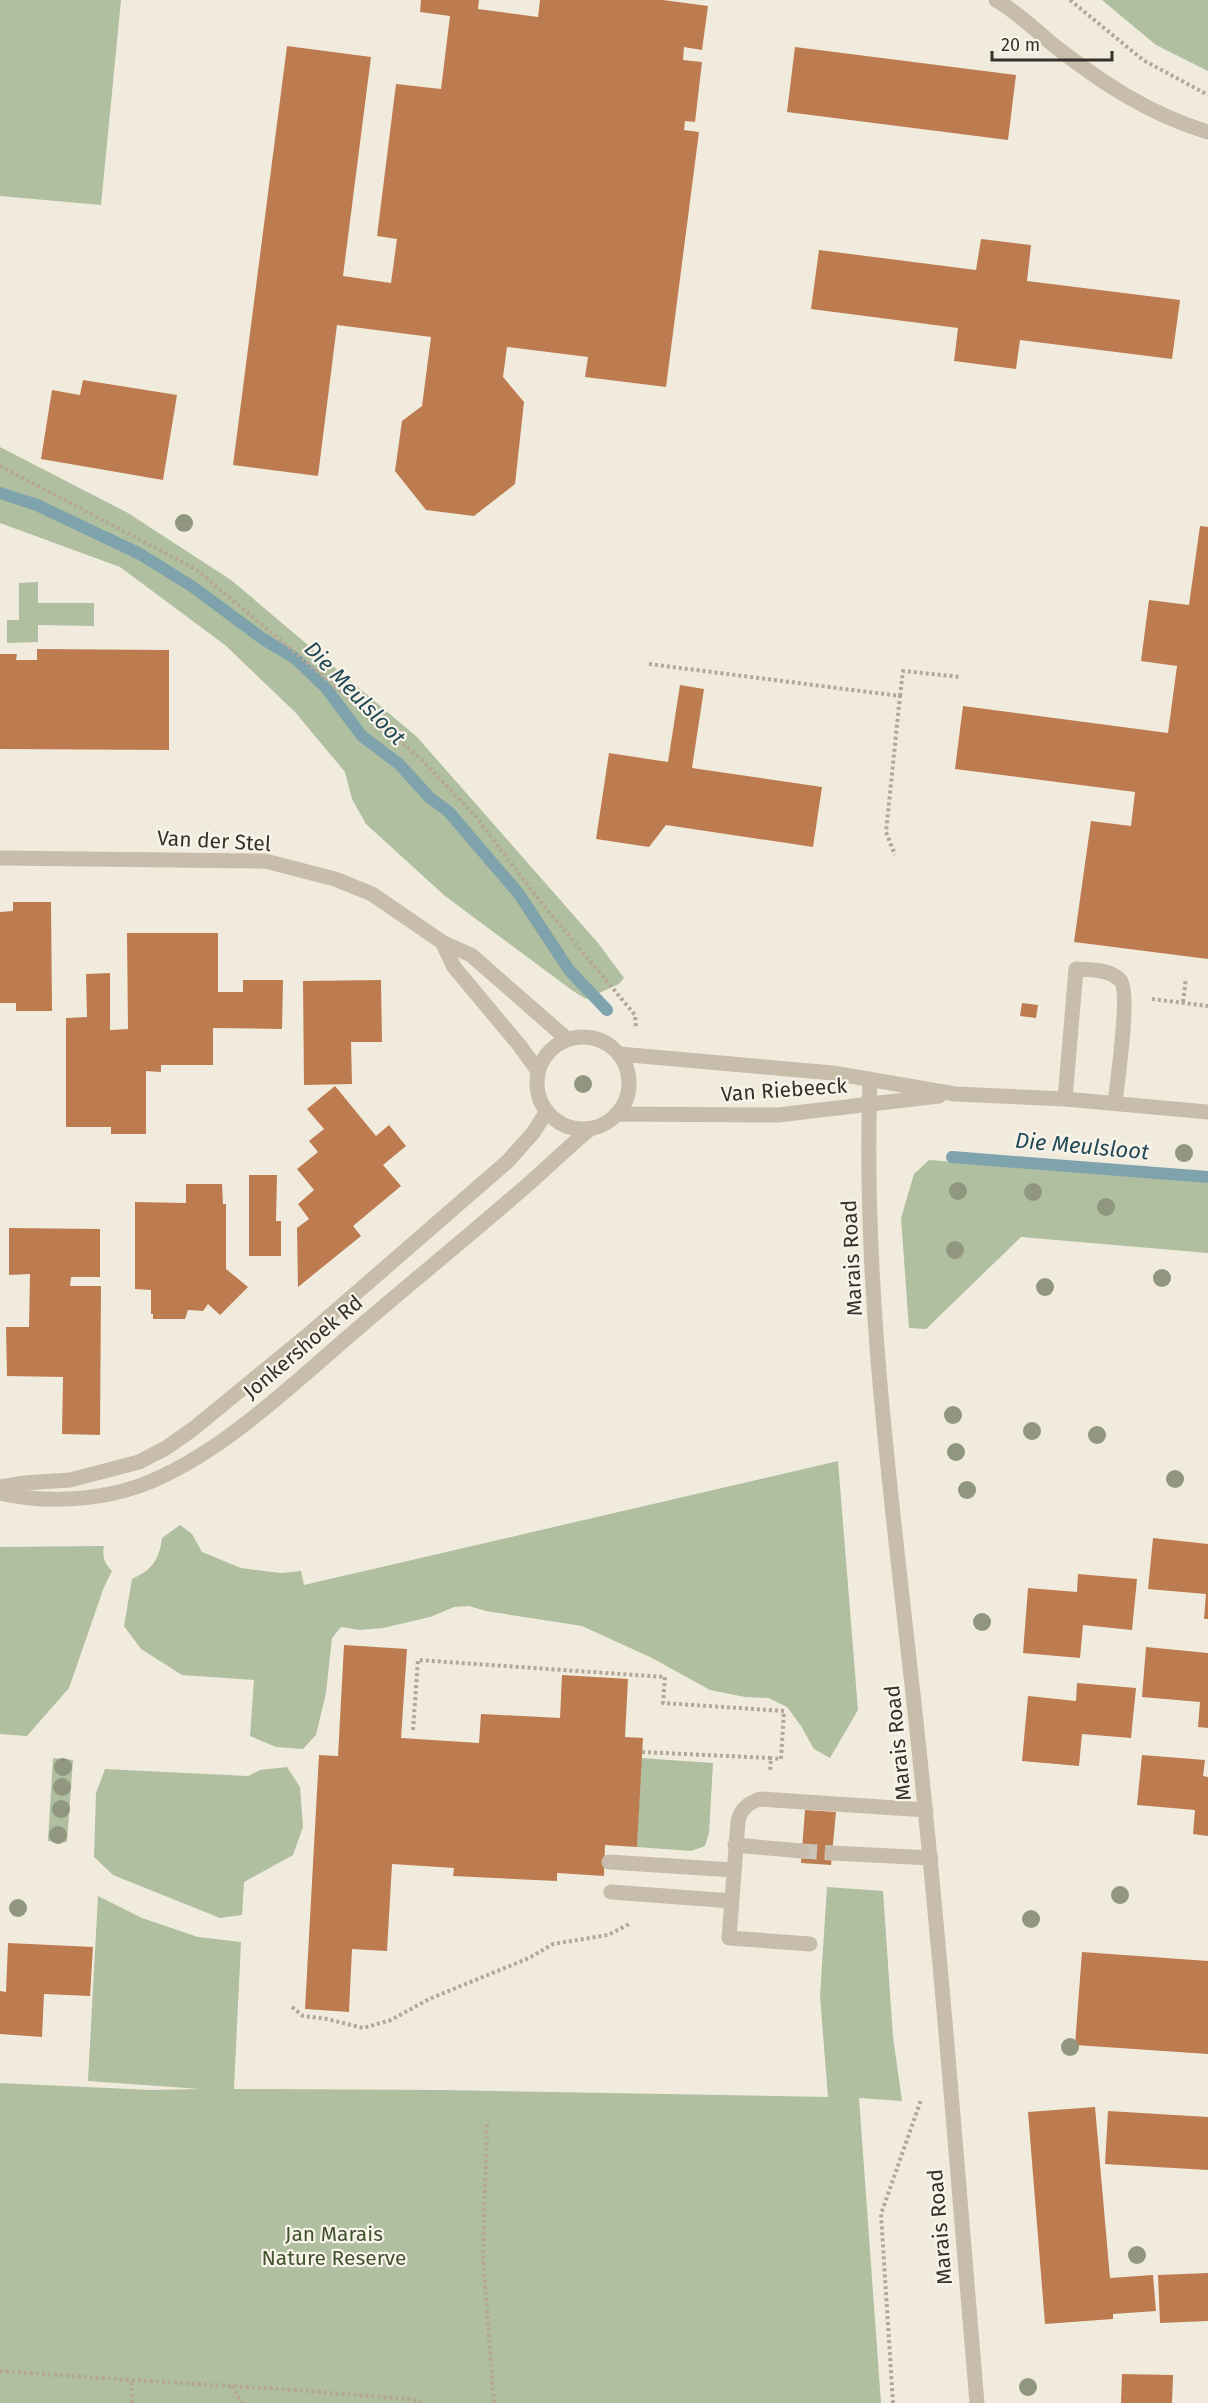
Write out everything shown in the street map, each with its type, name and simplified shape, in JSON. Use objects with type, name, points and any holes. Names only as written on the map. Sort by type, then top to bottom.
[{"type":"street","points":[[996,0],[1024,19],[1085,70],[1122,94],[1152,111],[1208,132]]},
{"type":"street","name":"Van der Stel","points":[[0,858],[265,861],[335,879],[372,894],[442,942],[471,956],[567,1039]]},
{"type":"street","points":[[442,942],[454,968],[520,1046],[538,1071]]},
{"type":"street","points":[[1065,1099],[1076,969],[1107,972],[1119,978],[1124,985],[1125,1005],[1115,1103]]},
{"type":"street","points":[[581,1037],[596,1039],[608,1044],[619,1054],[625,1065],[628,1091],[623,1104],[607,1122],[589,1130],[570,1126],[557,1120],[547,1111],[538,1092],[538,1071],[549,1052],[567,1039],[581,1037]]},
{"type":"street","name":"Van Riebeeck","points":[[619,1054],[833,1073],[955,1094],[1065,1099],[1208,1112]]},
{"type":"street","name":"Marais Road","points":[[870,1079],[869,1227],[879,1371],[931,1858],[976,2403]]},
{"type":"street","name":"Van Riebeeck","points":[[616,1114],[778,1115],[955,1094]]},
{"type":"street","name":"Jonkershoek Rd","points":[[0,1487],[70,1480],[139,1462],[166,1448],[193,1429],[309,1334],[507,1162],[533,1133],[547,1111]]},
{"type":"street","name":"Jonkershoek Rd","points":[[0,1493],[26,1499],[57,1500],[108,1493],[137,1486],[185,1464],[259,1411],[512,1198],[589,1130]]},
{"type":"street","points":[[810,1944],[729,1938],[735,1845],[739,1814],[745,1807],[760,1799],[926,1810]]},
{"type":"street","points":[[735,1845],[802,1851]]},
{"type":"street","points":[[832,1853],[931,1858]]},
{"type":"street","points":[[609,1862],[734,1870]]},
{"type":"street","points":[[611,1892],[732,1901]]},
{"type":"path","points":[[1070,0],[1143,60],[1208,95]]},
{"type":"path","points":[[0,466],[197,570],[420,758],[476,817],[540,901],[635,1015],[637,1032]]},
{"type":"path","points":[[649,664],[900,696]]},
{"type":"path","points":[[895,855],[886,832],[903,671],[961,677]]},
{"type":"path","points":[[1183,1002],[1186,978]]},
{"type":"path","points":[[1145,998],[1208,1005]]},
{"type":"path","points":[[413,1730],[417,1660],[665,1677],[663,1703],[783,1711],[780,1759],[642,1752]]},
{"type":"path","points":[[770,1775],[771,1758]]},
{"type":"path","points":[[292,2007],[303,2016],[363,2028],[391,2020],[429,1999],[529,1958],[553,1944],[608,1935],[647,1914],[657,1895]]},
{"type":"path","points":[[893,2403],[881,2214],[921,2099]]},
{"type":"path","points":[[488,2124],[483,2256],[494,2403]]},
{"type":"path","points":[[0,2371],[232,2386],[423,2403]]},
{"type":"path","points":[[131,2380],[132,2403]]},
{"type":"path","points":[[232,2386],[242,2403]]},
{"type":"green space","points":[[0,0],[121,0],[101,205],[0,196]]},
{"type":"green space","points":[[1102,0],[1208,0],[1208,71],[1156,45]]},
{"type":"green space","points":[[0,447],[128,513],[231,580],[417,737],[598,943],[624,978],[619,984],[586,999],[445,896],[366,824],[352,799],[345,772],[295,712],[225,645],[120,567],[0,523]]},
{"type":"green space","points":[[38,582],[38,603],[94,603],[94,626],[38,625],[38,642],[7,643],[7,620],[19,620],[19,583]]},
{"type":"green space","points":[[929,1160],[1208,1182],[1208,1253],[1021,1237],[926,1329],[909,1328],[901,1218],[914,1174]]},
{"type":"green space","points":[[838,1461],[858,1710],[830,1758],[814,1749],[787,1707],[769,1698],[745,1697],[710,1690],[652,1658],[582,1626],[486,1611],[469,1606],[454,1607],[430,1617],[383,1628],[360,1630],[341,1627],[332,1638],[326,1693],[316,1735],[303,1749],[276,1747],[250,1736],[254,1680],[182,1675],[141,1649],[124,1626],[132,1579],[149,1568],[159,1552],[162,1538],[180,1525],[192,1534],[202,1552],[241,1568],[281,1573],[301,1571],[304,1585]]},
{"type":"green space","points":[[104,1546],[104,1560],[112,1571],[104,1587],[69,1688],[27,1736],[0,1734],[0,1547]]},
{"type":"green space","points":[[53,1758],[73,1760],[67,1842],[48,1841]]},
{"type":"green space","points":[[641,1758],[713,1763],[709,1833],[705,1846],[691,1851],[637,1847]]},
{"type":"green space","points":[[287,1767],[300,1787],[303,1827],[293,1855],[244,1882],[242,1915],[220,1918],[113,1875],[94,1857],[96,1793],[105,1769],[248,1776],[260,1770]]},
{"type":"green space","name":"Jan Marais Nature Reserve","points":[[827,1887],[883,1891],[893,2037],[902,2101],[859,2098],[881,2403],[0,2403],[0,2083],[151,2090],[200,2089],[88,2081],[98,1896],[142,1918],[198,1937],[241,1942],[234,2089],[442,2090],[828,2097],[820,1996]]},
{"type":"building","points":[[421,0],[479,0],[478,9],[538,17],[540,0],[663,0],[708,6],[702,50],[684,47],[683,60],[702,62],[695,122],[685,121],[684,130],[699,132],[666,387],[585,377],[588,357],[507,347],[503,377],[524,402],[515,484],[474,516],[426,510],[395,471],[402,421],[422,406],[431,337],[337,325],[318,476],[233,465],[287,46],[371,57],[343,276],[391,283],[397,239],[377,236],[396,84],[441,89],[450,16],[420,12]]},
{"type":"building","points":[[795,47],[1016,75],[1008,140],[787,112]]},
{"type":"building","points":[[981,239],[1031,245],[1027,281],[1180,300],[1172,359],[1020,340],[1016,369],[954,361],[958,328],[811,309],[819,250],[976,270]]},
{"type":"building","points":[[83,380],[177,395],[163,480],[41,459],[52,390],[80,395]]},
{"type":"building","points":[[1200,526],[1208,527],[1208,959],[1074,942],[1091,821],[1131,826],[1135,792],[955,769],[963,706],[1168,733],[1177,666],[1141,661],[1149,600],[1189,605]]},
{"type":"building","points":[[37,649],[169,650],[169,750],[0,749],[0,654],[17,654],[16,660],[37,660]]},
{"type":"building","points":[[680,685],[704,689],[692,768],[822,787],[813,847],[666,825],[649,847],[596,839],[609,753],[668,762]]},
{"type":"building","points":[[13,902],[51,902],[52,1011],[16,1011],[16,1003],[0,1003],[0,912],[13,911]]},
{"type":"building","points":[[127,933],[218,933],[218,992],[243,992],[243,980],[283,980],[282,1029],[213,1028],[213,1065],[161,1065],[161,1072],[146,1071],[146,1134],[111,1134],[111,1127],[66,1127],[66,1018],[87,1017],[86,974],[110,973],[110,1030],[128,1029]]},
{"type":"building","points":[[381,980],[382,1042],[351,1042],[352,1084],[304,1085],[303,981]]},
{"type":"building","points":[[1022,1003],[1038,1005],[1036,1018],[1020,1016]]},
{"type":"building","points":[[335,1086],[376,1136],[389,1125],[406,1146],[383,1165],[401,1186],[353,1226],[361,1236],[298,1287],[297,1228],[309,1219],[298,1204],[314,1190],[297,1169],[318,1152],[309,1141],[324,1129],[307,1109]]},
{"type":"building","points":[[249,1175],[277,1175],[276,1221],[281,1221],[281,1256],[249,1256]]},
{"type":"building","points":[[186,1184],[222,1184],[223,1204],[226,1204],[226,1269],[248,1287],[220,1315],[208,1304],[203,1311],[188,1310],[185,1319],[153,1319],[151,1290],[135,1289],[135,1202],[186,1203]]},
{"type":"building","points":[[9,1228],[100,1229],[100,1277],[71,1277],[70,1286],[101,1286],[100,1435],[62,1434],[63,1377],[7,1376],[6,1327],[29,1327],[30,1274],[9,1275]]},
{"type":"building","points":[[1153,1538],[1208,1544],[1208,1619],[1204,1619],[1206,1594],[1148,1589]]},
{"type":"building","points":[[1078,1574],[1137,1579],[1132,1630],[1083,1625],[1080,1658],[1023,1653],[1028,1588],[1077,1592]]},
{"type":"building","points":[[344,1645],[407,1649],[401,1738],[479,1743],[481,1714],[560,1718],[562,1675],[628,1679],[625,1737],[643,1738],[637,1847],[605,1845],[604,1876],[557,1873],[557,1881],[453,1876],[454,1868],[392,1864],[387,1951],[352,1949],[349,2012],[305,2009],[319,1755],[338,1756]]},
{"type":"building","points":[[1146,1647],[1208,1653],[1208,1728],[1198,1727],[1200,1702],[1142,1697]]},
{"type":"building","points":[[1077,1683],[1136,1688],[1131,1738],[1082,1734],[1079,1766],[1022,1761],[1028,1696],[1076,1701]]},
{"type":"building","points":[[1142,1755],[1205,1760],[1203,1776],[1208,1777],[1208,1836],[1193,1834],[1195,1810],[1137,1805]]},
{"type":"building","points":[[805,1810],[836,1812],[831,1865],[801,1863]]},
{"type":"building","points":[[8,1943],[93,1947],[90,1996],[44,1994],[42,2037],[0,2034],[0,1991],[6,1992]]},
{"type":"building","points":[[1082,1952],[1208,1961],[1208,2054],[1075,2045]]},
{"type":"building","points":[[1095,2107],[1110,2278],[1153,2275],[1156,2311],[1113,2314],[1113,2319],[1045,2324],[1028,2112]]},
{"type":"building","points":[[1108,2111],[1208,2117],[1208,2170],[1105,2164]]},
{"type":"building","points":[[1208,2273],[1208,2321],[1160,2323],[1158,2275]]},
{"type":"building","points":[[1122,2374],[1173,2375],[1172,2403],[1121,2403]]},
{"type":"waterway","name":"Die Meulsloot","points":[[0,493],[37,505],[140,554],[193,587],[263,639],[295,658],[326,688],[362,736],[399,764],[430,798],[448,811],[519,894],[569,970],[607,1010]]},
{"type":"waterway","name":"Die Meulsloot","points":[[952,1157],[1208,1177]]},
{"type":"tunnel","points":[[802,1851],[832,1853]]}]
